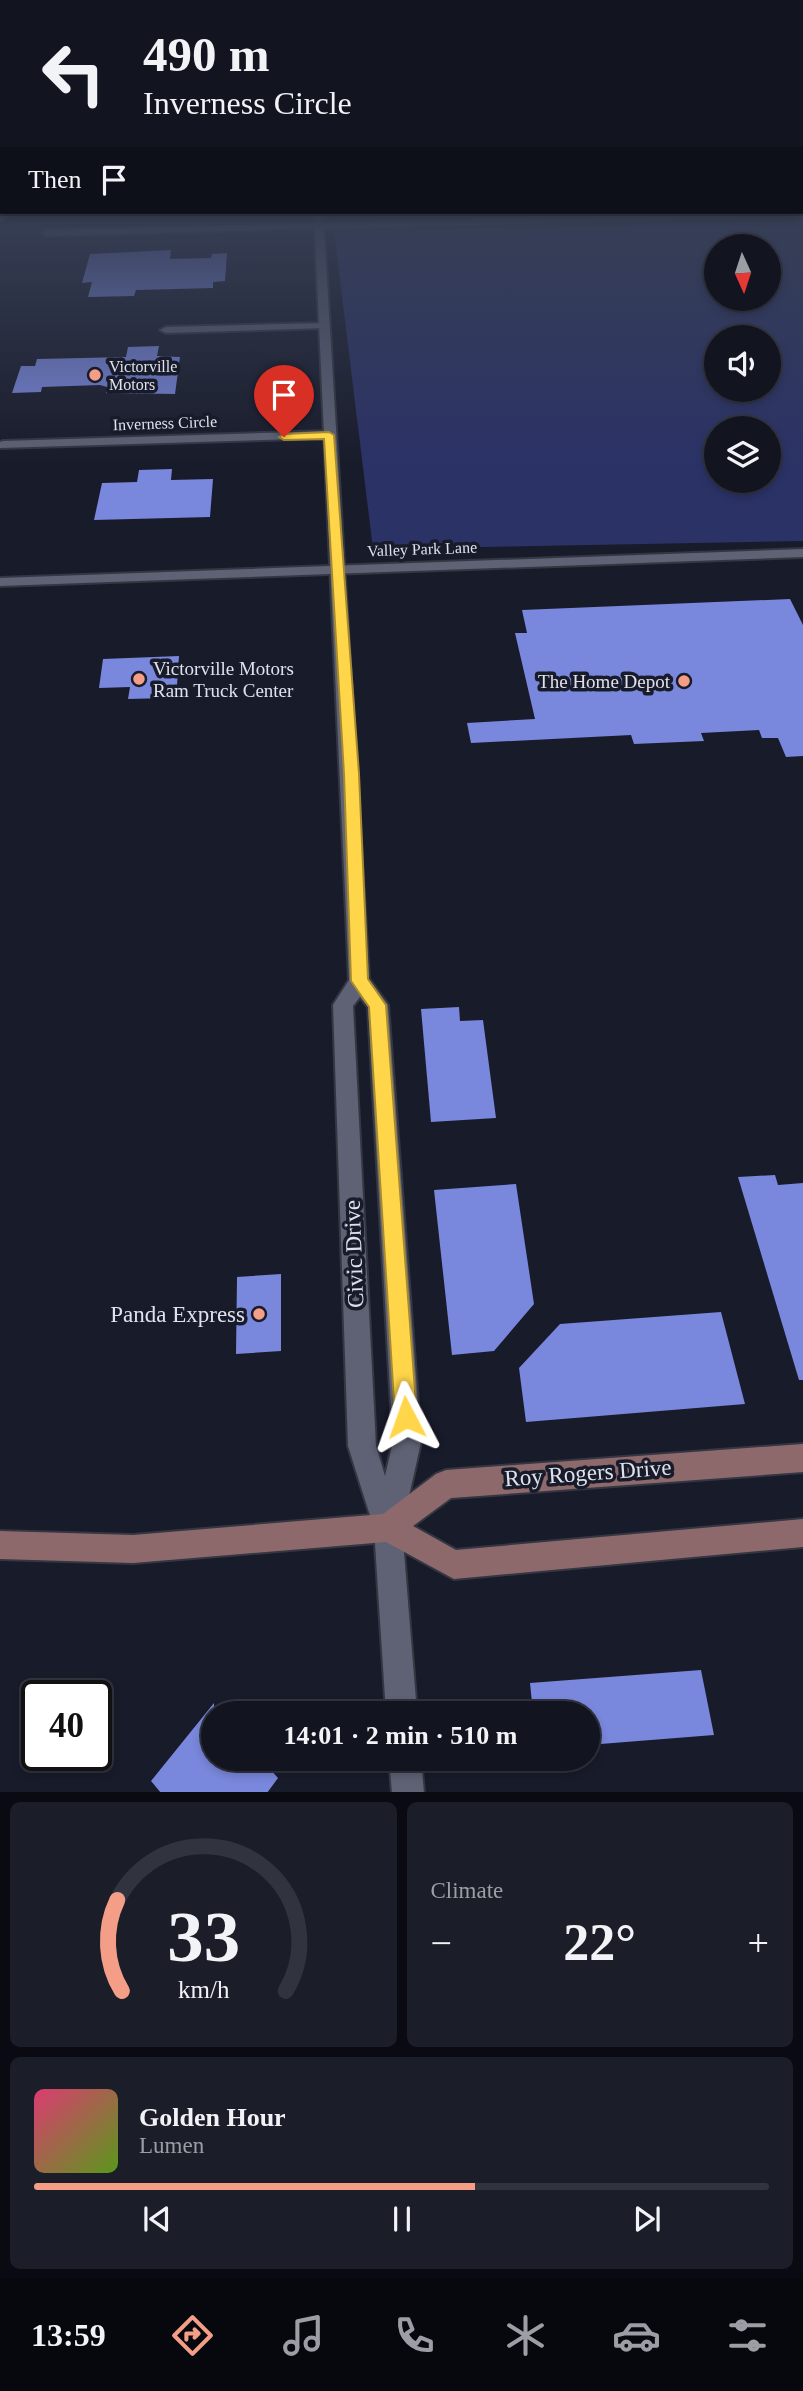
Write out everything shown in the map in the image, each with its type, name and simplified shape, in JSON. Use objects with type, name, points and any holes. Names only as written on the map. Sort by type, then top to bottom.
[{"type":"main road","name":"Roy Rogers Drive","points":[[388,1528],[446,1484],[803,1458]]},
{"type":"main road","points":[[0,1545],[133,1549],[388,1528],[454,1565],[803,1533]]},
{"type":"street","name":"Civic Drive","points":[[322,299],[352,774],[359,981],[343,1005],[362,1446],[388,1528],[401,1701]]},
{"type":"street","points":[[166,330],[323,326]]},
{"type":"street","name":"Inverness Circle","points":[[2,445],[329,435]]},
{"type":"street","name":"Valley Park Lane","points":[[0,582],[803,553]]},
{"type":"street","name":"Civic Drive","points":[[359,981],[378,1005],[407,1442],[388,1528]]},
{"type":"street","points":[[406,1771],[408,1792]]},
{"type":"shaded area","points":[[342,299],[704,299],[704,312],[780,312],[781,299],[803,299],[803,541],[373,549]]},
{"type":"building","name":"Victorville Motors","points":[[159,346],[157,356],[180,357],[175,394],[106,393],[107,387],[100,385],[42,387],[41,392],[12,393],[21,366],[35,366],[37,359],[126,357],[128,347]]},
{"type":"building","points":[[172,469],[171,480],[213,479],[210,517],[94,520],[102,483],[137,482],[139,470]]},
{"type":"building","name":"The Home Depot","points":[[790,599],[803,625],[803,756],[786,757],[778,738],[762,738],[759,730],[701,733],[704,741],[634,744],[631,735],[471,743],[467,723],[535,719],[515,633],[527,633],[522,610]]},
{"type":"building","name":"Victorville Motors Ram Truck Center","points":[[179,656],[177,685],[168,685],[167,698],[128,699],[130,687],[99,688],[103,659]]},
{"type":"building","points":[[459,1007],[460,1021],[483,1020],[496,1118],[431,1122],[421,1009]]},
{"type":"building","points":[[775,1175],[778,1185],[803,1183],[803,1380],[799,1380],[738,1177]]},
{"type":"building","points":[[516,1184],[534,1304],[494,1351],[452,1355],[434,1190]]},
{"type":"building","name":"Panda Express","points":[[281,1274],[281,1351],[236,1354],[237,1277]]},
{"type":"building","points":[[721,1312],[745,1404],[526,1422],[519,1368],[560,1324]]},
{"type":"building","points":[[701,1670],[714,1735],[600,1744],[600,1701],[532,1701],[530,1683]]},
{"type":"building","points":[[201,1719],[201,1771],[272,1771],[278,1778],[268,1792],[160,1792],[151,1781]]},
{"type":"place","name":"Victorville Motors","points":[[95,375]]},
{"type":"place","name":"Victorville Motors Ram Truck Center","points":[[139,679]]},
{"type":"place","name":"The Home Depot","points":[[684,681]]},
{"type":"place","name":"Panda Express","points":[[259,1314]]},
{"type":"route","points":[[284,437],[329,435],[352,774],[359,981],[378,1005],[406,1417]]}]
